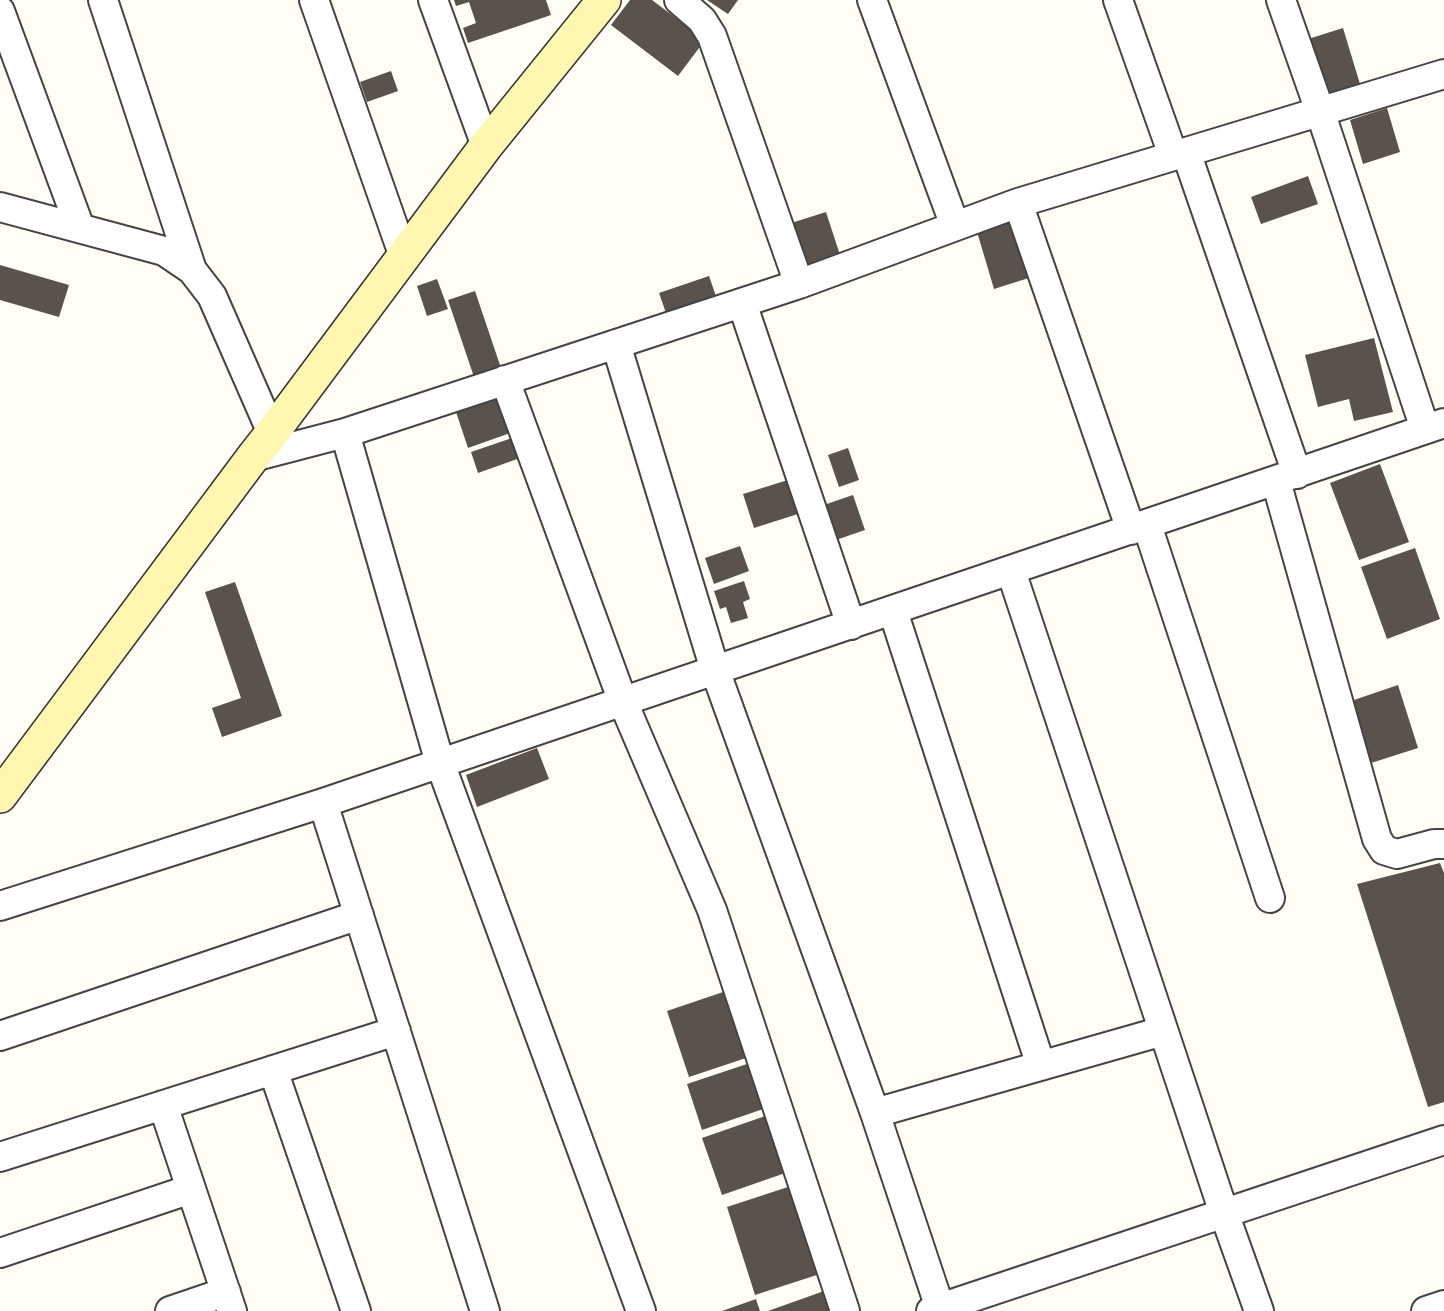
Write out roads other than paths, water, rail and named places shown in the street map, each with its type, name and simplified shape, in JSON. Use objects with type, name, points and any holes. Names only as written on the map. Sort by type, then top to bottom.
[{"type":"street","points":[[103,0],[192,270]]},
{"type":"street","points":[[314,0],[404,257]]},
{"type":"street","points":[[433,0],[486,146]]},
{"type":"street","points":[[0,796],[486,146],[604,0]]},
{"type":"street","points":[[679,0],[702,20],[712,36],[799,284]]},
{"type":"street","points":[[872,0],[955,226]]},
{"type":"street","points":[[1118,0],[1179,154],[1287,478],[1377,839],[1384,850],[1397,854],[1434,844],[1444,844]]},
{"type":"street","points":[[0,906],[323,803],[1435,426],[1281,0]]},
{"type":"street","points":[[0,11],[80,228]]},
{"type":"street","points":[[262,445],[345,433],[799,284],[1018,202],[1444,74]]},
{"type":"street","points":[[1018,202],[1139,527],[1270,898]]},
{"type":"street","points":[[0,207],[164,251],[192,270],[212,296],[262,445]]},
{"type":"street","points":[[742,303],[851,625]]},
{"type":"street","points":[[616,344],[715,670],[875,1113],[937,1310],[1444,1140]]},
{"type":"street","points":[[504,380],[623,702],[712,910],[845,1311]]},
{"type":"street","points":[[345,433],[440,763],[641,1311]]},
{"type":"street","points":[[1011,571],[1163,1031],[1259,1311]]},
{"type":"street","points":[[893,611],[1041,1066]]},
{"type":"street","points":[[323,803],[485,1311]]},
{"type":"street","points":[[0,1036],[359,915]]},
{"type":"street","points":[[0,1157],[396,1031]]},
{"type":"street","points":[[875,1113],[1163,1031]]},
{"type":"street","points":[[273,1070],[356,1311]]},
{"type":"street","points":[[163,1105],[229,1302],[170,1311]]},
{"type":"street","points":[[0,1253],[191,1189]]},
{"type":"street","points":[[1426,1311],[1444,1305]]}]
